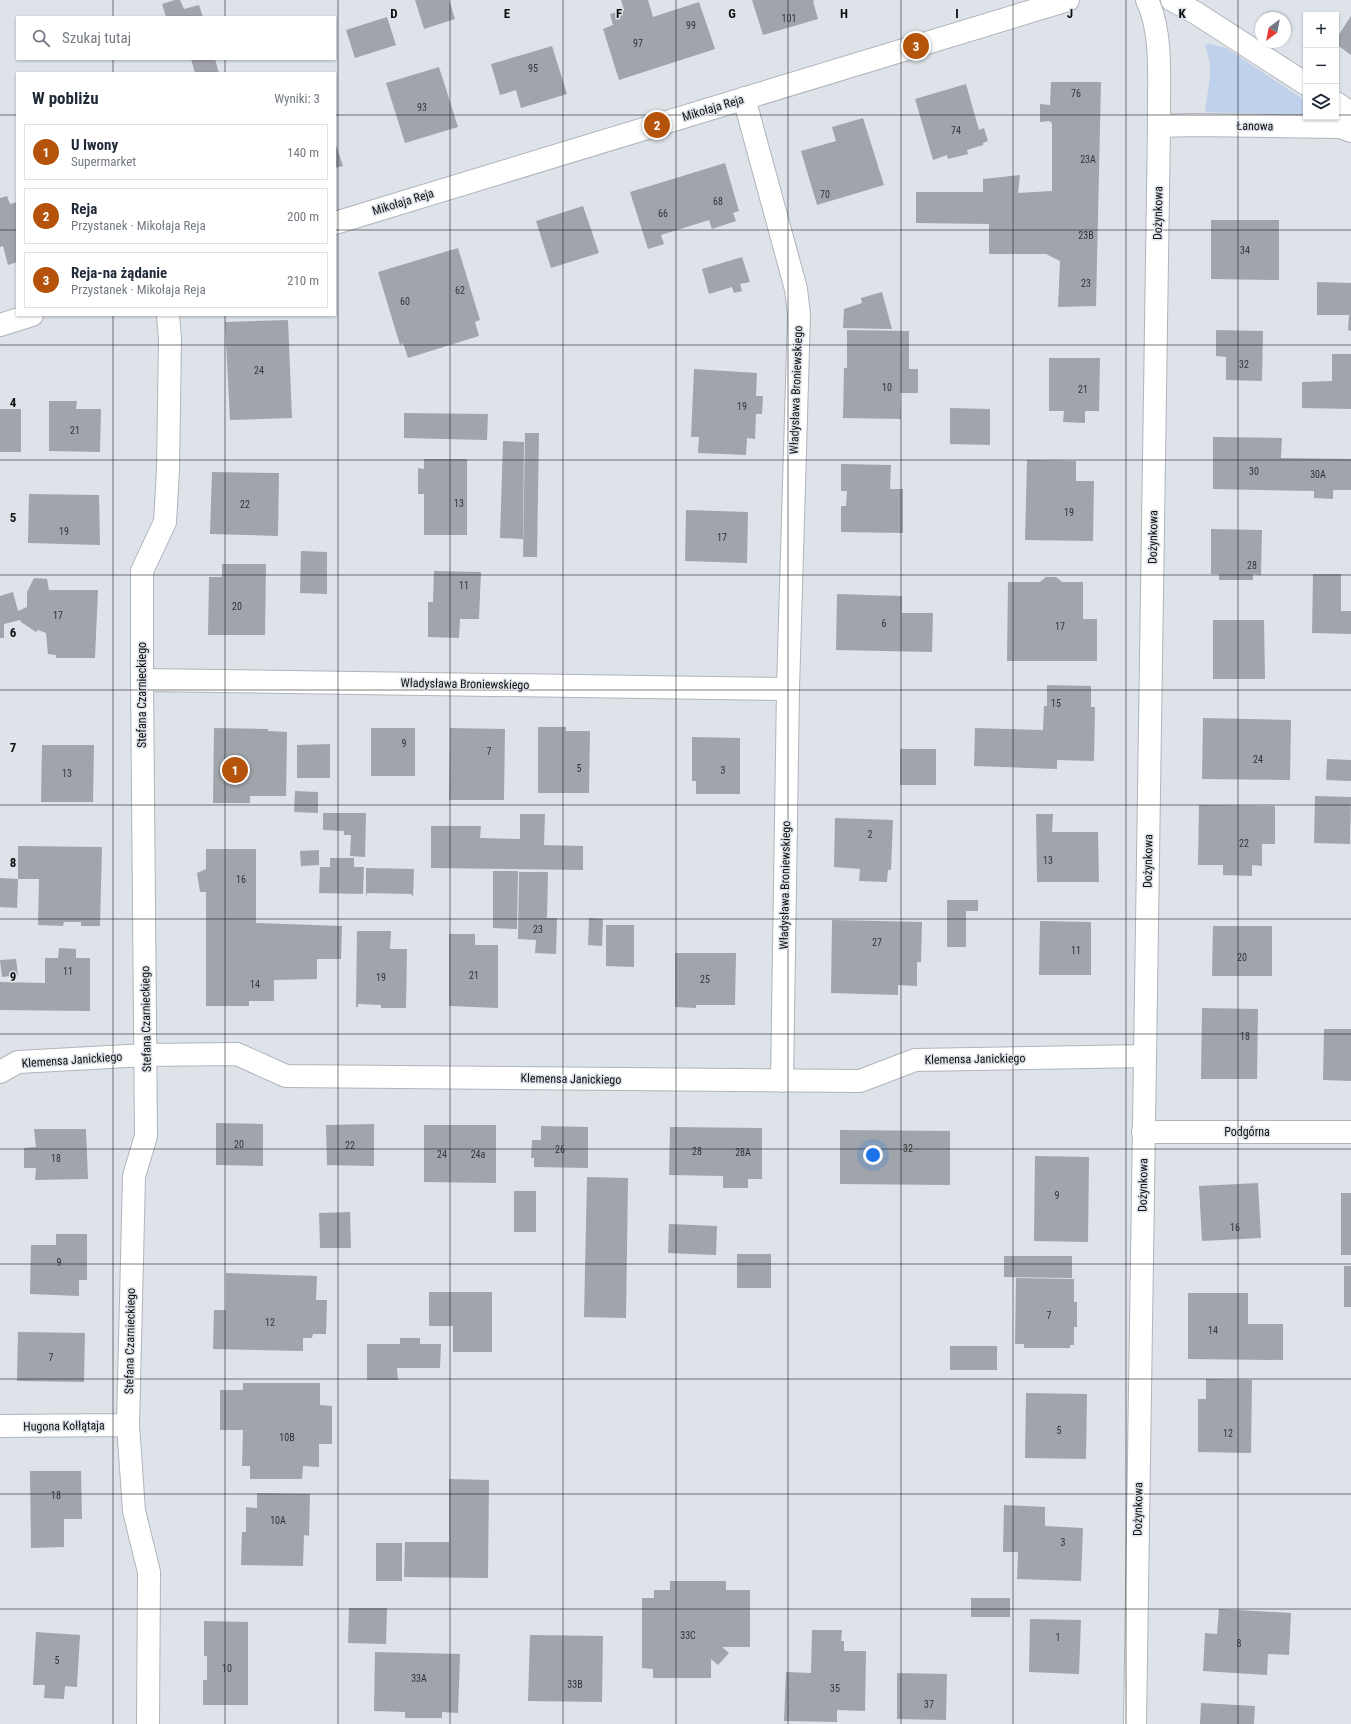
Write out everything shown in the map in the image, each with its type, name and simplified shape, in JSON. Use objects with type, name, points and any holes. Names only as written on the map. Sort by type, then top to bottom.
[{"type":"street","name":"Mikołaja Reja","points":[[336,223],[1068,0]]},
{"type":"street","name":"Dożynkowa","points":[[1135,1724],[1159,126],[1158,34],[1153,12],[1148,0]]},
{"type":"street","points":[[1172,0],[1196,13],[1303,82]]},
{"type":"street","name":"Władysława Broniewskiego","points":[[744,98],[796,289],[799,314],[788,688],[782,1081]]},
{"type":"street","points":[[1339,105],[1351,113]]},
{"type":"street","name":"Łanowa","points":[[1159,126],[1340,127],[1351,130]]},
{"type":"street","points":[[0,325],[29,316]]},
{"type":"street","name":"Stefana Czarnieckiego","points":[[148,1724],[149,1572],[134,1511],[128,1425],[134,1176],[146,1136],[142,571],[165,522],[168,470],[170,347],[168,316]]},
{"type":"street","name":"Władysława Broniewskiego","points":[[142,680],[788,688]]},
{"type":"street","name":"Klemensa Janickiego","points":[[0,1072],[18,1062],[146,1056],[237,1054],[286,1076],[860,1081],[915,1060],[1144,1056]]},
{"type":"street","name":"Podgórna","points":[[1143,1132],[1351,1132]]},
{"type":"street","name":"Hugona Kołłątaja","points":[[0,1426],[128,1425]]},
{"type":"shaded area","points":[[1210,44],[1226,48],[1303,99],[1303,115],[1205,112],[1210,76],[1210,63],[1205,45]]},
{"type":"building","points":[[180,0],[184,9],[199,5],[203,16],[166,16],[162,4]]},
{"type":"building","points":[[415,0],[449,0],[455,19],[424,29]]},
{"type":"building","points":[[621,0],[648,0],[653,17],[699,2],[715,49],[619,80],[603,29],[613,25],[610,14],[624,10]]},
{"type":"building","points":[[752,0],[815,0],[813,1],[818,19],[763,35]]},
{"type":"building","points":[[1351,16],[1351,55],[1339,46],[1339,34]]},
{"type":"building","points":[[387,17],[396,45],[355,58],[346,30]]},
{"type":"building","points":[[552,46],[567,94],[521,108],[516,90],[500,95],[491,64]]},
{"type":"building","points":[[191,60],[215,60],[219,72],[195,72]]},
{"type":"building","points":[[439,67],[458,127],[405,143],[386,83]]},
{"type":"building","points":[[1051,82],[1101,82],[1096,306],[1058,307],[1060,261],[1046,254],[989,254],[989,224],[916,223],[916,192],[983,192],[983,179],[1020,175],[1018,193],[1052,191],[1052,124],[1050,121],[1040,122],[1040,104],[1050,105]]},
{"type":"building","points":[[966,84],[979,130],[984,128],[988,141],[983,143],[983,145],[967,150],[968,154],[948,159],[947,155],[933,160],[915,99]]},
{"type":"building","points":[[863,118],[884,185],[817,205],[801,151],[836,141],[832,127]]},
{"type":"building","points":[[336,145],[343,166],[336,168]]},
{"type":"building","points":[[725,163],[739,211],[733,213],[736,221],[712,229],[709,220],[661,235],[664,244],[648,249],[630,192]]},
{"type":"building","points":[[7,196],[10,204],[16,202],[16,262],[8,265],[3,246],[0,247],[0,198]]},
{"type":"building","points":[[583,206],[599,253],[551,268],[536,221]]},
{"type":"building","points":[[1211,220],[1279,220],[1279,280],[1211,279]]},
{"type":"building","points":[[458,248],[480,320],[475,322],[479,336],[408,358],[403,343],[400,345],[378,272]]},
{"type":"building","points":[[742,257],[750,282],[740,284],[742,291],[734,293],[732,287],[709,294],[702,269]]},
{"type":"building","points":[[1317,282],[1351,283],[1351,331],[1348,330],[1349,315],[1317,315]]},
{"type":"building","points":[[882,292],[892,329],[843,328],[844,309],[862,303],[861,298]]},
{"type":"building","points":[[288,320],[292,418],[230,420],[225,322]]},
{"type":"building","points":[[847,330],[909,331],[909,369],[918,369],[918,393],[900,393],[901,419],[843,418],[844,368],[847,368]]},
{"type":"building","points":[[1216,330],[1263,331],[1262,381],[1226,380],[1226,357],[1216,356]]},
{"type":"building","points":[[1332,354],[1351,354],[1351,409],[1302,408],[1302,382],[1332,381]]},
{"type":"building","points":[[1049,358],[1100,358],[1099,411],[1085,411],[1085,423],[1063,422],[1064,411],[1049,411]]},
{"type":"building","points":[[694,369],[757,373],[756,396],[763,396],[762,414],[756,414],[755,439],[747,438],[746,455],[698,453],[699,437],[691,437]]},
{"type":"building","points":[[49,401],[77,401],[76,409],[101,409],[100,452],[49,451]]},
{"type":"building","points":[[950,408],[990,409],[990,445],[950,444]]},
{"type":"building","points":[[0,409],[21,409],[21,452],[0,452]]},
{"type":"building","points":[[404,413],[488,414],[487,440],[404,438]]},
{"type":"building","points":[[525,433],[539,433],[537,557],[523,557]]},
{"type":"building","points":[[1213,437],[1282,438],[1281,458],[1351,459],[1351,490],[1333,490],[1333,499],[1314,498],[1314,491],[1213,489]]},
{"type":"building","points":[[503,441],[524,442],[523,539],[500,538]]},
{"type":"building","points":[[424,459],[467,459],[467,535],[424,535],[424,494],[418,494],[418,468],[424,469]]},
{"type":"building","points":[[1027,460],[1076,461],[1076,481],[1094,481],[1093,541],[1025,540]]},
{"type":"building","points":[[841,464],[891,465],[890,489],[903,489],[903,533],[841,532],[841,506],[846,506],[847,491],[841,491]]},
{"type":"building","points":[[212,472],[279,473],[278,536],[210,534]]},
{"type":"building","points":[[29,494],[99,495],[100,545],[28,543]]},
{"type":"building","points":[[686,510],[748,512],[747,563],[685,561]]},
{"type":"building","points":[[1211,529],[1262,530],[1261,575],[1253,574],[1253,580],[1219,580],[1219,574],[1211,574]]},
{"type":"building","points":[[301,551],[327,552],[327,594],[300,593]]},
{"type":"building","points":[[222,564],[266,564],[265,635],[208,635],[209,577],[222,577]]},
{"type":"building","points":[[434,571],[481,572],[479,619],[460,619],[459,638],[428,637],[428,602],[433,602]]},
{"type":"building","points":[[1313,574],[1341,574],[1341,611],[1351,611],[1351,634],[1312,633]]},
{"type":"building","points":[[1046,577],[1056,577],[1062,582],[1083,582],[1083,619],[1097,619],[1097,661],[1007,661],[1008,582],[1040,582]]},
{"type":"building","points":[[34,578],[47,579],[49,590],[98,590],[95,658],[56,658],[56,655],[48,654],[46,633],[38,630],[36,632],[20,620],[4,624],[4,638],[0,638],[0,596],[13,592],[18,611],[27,607],[27,592]]},
{"type":"building","points":[[837,594],[902,596],[902,613],[933,613],[932,652],[836,650]]},
{"type":"building","points":[[1213,620],[1264,620],[1265,679],[1213,679]]},
{"type":"building","points":[[1047,685],[1091,686],[1091,707],[1095,707],[1094,761],[1057,760],[1057,769],[974,766],[975,728],[1043,730],[1044,706],[1047,706]]},
{"type":"building","points":[[1203,718],[1291,720],[1290,780],[1202,779]]},
{"type":"building","points":[[538,727],[566,727],[566,731],[590,731],[589,793],[538,793]]},
{"type":"building","points":[[214,728],[268,729],[268,731],[287,732],[286,796],[250,796],[250,803],[213,803]]},
{"type":"building","points":[[371,728],[415,728],[415,776],[371,776]]},
{"type":"building","points":[[450,728],[505,729],[504,800],[449,800]]},
{"type":"building","points":[[692,737],[740,738],[740,794],[696,794],[696,781],[692,781]]},
{"type":"building","points":[[330,744],[330,778],[297,778],[297,745]]},
{"type":"building","points":[[42,745],[94,745],[93,802],[41,802]]},
{"type":"building","points":[[900,749],[936,749],[936,785],[900,785]]},
{"type":"building","points":[[1327,759],[1351,760],[1351,781],[1326,780]]},
{"type":"building","points":[[295,791],[318,792],[318,813],[294,812]]},
{"type":"building","points":[[1315,796],[1351,797],[1350,844],[1314,843]]},
{"type":"building","points":[[1199,805],[1275,806],[1275,844],[1262,844],[1262,866],[1252,865],[1252,876],[1223,875],[1223,865],[1198,865]]},
{"type":"building","points":[[323,813],[366,813],[365,857],[350,856],[351,835],[344,835],[344,831],[323,830]]},
{"type":"building","points":[[520,814],[545,814],[544,845],[583,846],[583,870],[431,868],[431,826],[481,826],[480,838],[520,839]]},
{"type":"building","points":[[1036,814],[1053,814],[1052,832],[1098,832],[1099,882],[1037,882]]},
{"type":"building","points":[[835,818],[893,820],[891,870],[888,870],[887,882],[859,881],[860,869],[834,867]]},
{"type":"building","points":[[18,846],[102,847],[100,926],[81,926],[81,922],[64,922],[63,926],[38,925],[39,879],[18,879]]},
{"type":"building","points":[[206,849],[256,849],[256,923],[342,926],[341,959],[317,959],[317,979],[274,980],[274,1001],[249,1001],[249,1006],[206,1006],[206,892],[200,892],[197,873],[206,869]]},
{"type":"building","points":[[319,850],[319,865],[301,866],[300,851]]},
{"type":"building","points":[[330,858],[354,858],[354,867],[364,867],[363,894],[319,893],[320,867],[330,867]]},
{"type":"building","points":[[366,868],[414,869],[413,897],[411,894],[367,893],[366,897]]},
{"type":"building","points":[[493,871],[518,871],[517,929],[493,928]]},
{"type":"building","points":[[519,872],[548,872],[547,918],[557,918],[556,954],[535,953],[536,940],[518,939]]},
{"type":"building","points":[[0,878],[18,879],[17,908],[0,907]]},
{"type":"building","points":[[947,900],[978,900],[978,911],[966,911],[966,947],[947,947]]},
{"type":"building","points":[[589,918],[603,919],[602,946],[588,945]]},
{"type":"building","points":[[832,920],[922,922],[921,962],[917,962],[917,986],[898,985],[898,995],[831,993]]},
{"type":"building","points":[[1040,921],[1091,922],[1091,975],[1039,975]]},
{"type":"building","points":[[606,925],[634,925],[634,967],[606,966]]},
{"type":"building","points":[[1213,926],[1272,926],[1272,976],[1212,976]]},
{"type":"building","points":[[357,931],[391,931],[390,949],[407,949],[406,1008],[381,1008],[381,1005],[358,1004],[358,1007],[356,1007]]},
{"type":"building","points":[[449,934],[475,934],[475,945],[498,945],[498,1008],[449,1006]]},
{"type":"building","points":[[59,948],[76,949],[76,958],[90,958],[90,1011],[0,1010],[0,982],[45,983],[45,958],[58,958]]},
{"type":"building","points":[[675,953],[736,953],[735,1005],[696,1005],[696,1008],[675,1007]]},
{"type":"building","points":[[16,959],[18,975],[2,977],[0,960]]},
{"type":"building","points":[[1202,1008],[1258,1009],[1257,1079],[1201,1079]]},
{"type":"building","points":[[1324,1029],[1351,1029],[1351,1081],[1323,1080]]},
{"type":"building","points":[[216,1123],[263,1124],[263,1166],[216,1165]]},
{"type":"building","points":[[374,1124],[374,1166],[327,1165],[326,1125]]},
{"type":"building","points":[[424,1125],[496,1125],[496,1183],[424,1182]]},
{"type":"building","points":[[541,1126],[588,1127],[588,1168],[534,1167],[534,1158],[531,1158],[532,1140],[541,1140]]},
{"type":"building","points":[[670,1127],[762,1128],[762,1179],[748,1179],[748,1188],[723,1188],[723,1176],[669,1175]]},
{"type":"building","points":[[34,1129],[86,1129],[88,1179],[35,1180],[36,1168],[24,1168],[24,1148],[36,1147]]},
{"type":"building","points":[[840,1130],[950,1131],[950,1185],[840,1184]]},
{"type":"building","points":[[1035,1156],[1089,1157],[1088,1242],[1034,1241]]},
{"type":"building","points":[[587,1177],[628,1178],[626,1318],[584,1317]]},
{"type":"building","points":[[1258,1183],[1261,1238],[1202,1241],[1199,1186]]},
{"type":"building","points":[[514,1191],[536,1191],[536,1232],[514,1232]]},
{"type":"building","points":[[1341,1193],[1351,1193],[1351,1255],[1341,1255]]},
{"type":"building","points":[[350,1212],[351,1248],[320,1248],[319,1213]]},
{"type":"building","points":[[669,1224],[717,1226],[716,1255],[668,1253]]},
{"type":"building","points":[[56,1234],[87,1234],[87,1280],[79,1280],[79,1296],[30,1294],[31,1245],[56,1245]]},
{"type":"building","points":[[737,1254],[771,1254],[771,1288],[737,1288]]},
{"type":"building","points":[[1004,1256],[1072,1256],[1072,1278],[1004,1277]]},
{"type":"building","points":[[1344,1266],[1351,1266],[1351,1307],[1344,1307]]},
{"type":"building","points":[[226,1273],[317,1276],[316,1300],[327,1300],[326,1334],[313,1334],[312,1338],[303,1338],[303,1351],[213,1349],[214,1310],[226,1310]]},
{"type":"building","points":[[1016,1278],[1074,1279],[1074,1302],[1077,1302],[1077,1327],[1074,1327],[1074,1345],[1070,1345],[1070,1348],[1024,1348],[1024,1344],[1015,1344]]},
{"type":"building","points":[[429,1292],[492,1292],[492,1352],[453,1352],[453,1326],[429,1326]]},
{"type":"building","points":[[1188,1293],[1248,1293],[1248,1324],[1283,1324],[1283,1360],[1188,1359]]},
{"type":"building","points":[[18,1332],[85,1333],[84,1382],[17,1381]]},
{"type":"building","points":[[400,1338],[420,1338],[420,1344],[441,1344],[440,1368],[397,1368],[398,1380],[367,1380],[367,1344],[400,1344]]},
{"type":"building","points":[[950,1346],[997,1346],[997,1370],[950,1370]]},
{"type":"building","points":[[1206,1379],[1252,1380],[1251,1453],[1198,1452],[1198,1399],[1206,1399]]},
{"type":"building","points":[[243,1383],[320,1383],[320,1405],[332,1406],[332,1444],[319,1444],[319,1467],[303,1466],[302,1479],[250,1479],[250,1466],[242,1466],[243,1430],[220,1430],[220,1390],[243,1390]]},
{"type":"building","points":[[1026,1393],[1087,1394],[1086,1459],[1025,1458]]},
{"type":"building","points":[[30,1471],[81,1471],[82,1519],[64,1519],[64,1547],[31,1548]]},
{"type":"building","points":[[449,1479],[489,1480],[488,1578],[404,1577],[405,1542],[449,1542]]},
{"type":"building","points":[[257,1493],[310,1494],[309,1536],[304,1535],[303,1566],[241,1565],[242,1532],[246,1532],[246,1507],[257,1508]]},
{"type":"building","points":[[1004,1505],[1045,1507],[1045,1526],[1083,1528],[1081,1581],[1017,1579],[1018,1552],[1003,1552]]},
{"type":"building","points":[[376,1543],[402,1543],[402,1581],[376,1581]]},
{"type":"building","points":[[670,1581],[726,1581],[726,1590],[750,1590],[750,1647],[722,1647],[729,1653],[718,1665],[711,1659],[711,1678],[653,1678],[653,1669],[642,1668],[642,1598],[654,1598],[654,1590],[670,1590]]},
{"type":"building","points":[[971,1598],[1010,1598],[1010,1617],[971,1617]]},
{"type":"building","points":[[349,1608],[387,1608],[386,1644],[348,1643]]},
{"type":"building","points":[[1219,1609],[1291,1613],[1289,1655],[1268,1654],[1267,1675],[1203,1671],[1205,1633],[1217,1634]]},
{"type":"building","points":[[1030,1619],[1081,1620],[1079,1674],[1029,1672]]},
{"type":"building","points":[[204,1621],[248,1622],[248,1705],[203,1705],[203,1680],[207,1680],[207,1656],[204,1656]]},
{"type":"building","points":[[812,1630],[842,1630],[841,1641],[844,1641],[844,1651],[866,1651],[865,1711],[837,1710],[837,1722],[784,1721],[786,1672],[811,1673]]},
{"type":"building","points":[[36,1632],[80,1635],[77,1687],[65,1686],[64,1699],[44,1698],[45,1685],[33,1685]]},
{"type":"building","points":[[530,1635],[603,1636],[602,1702],[528,1701]]},
{"type":"building","points":[[375,1652],[460,1654],[458,1713],[442,1712],[442,1718],[405,1718],[405,1712],[374,1711]]},
{"type":"building","points":[[897,1673],[947,1674],[946,1720],[897,1719]]},
{"type":"building","points":[[1201,1703],[1255,1706],[1254,1724],[1200,1724]]},
{"type":"place","name":"Reja-na żądanie","points":[[916,46]]},
{"type":"place","name":"Reja","points":[[657,125]]},
{"type":"place","name":"U Iwony","points":[[235,770]]}]
